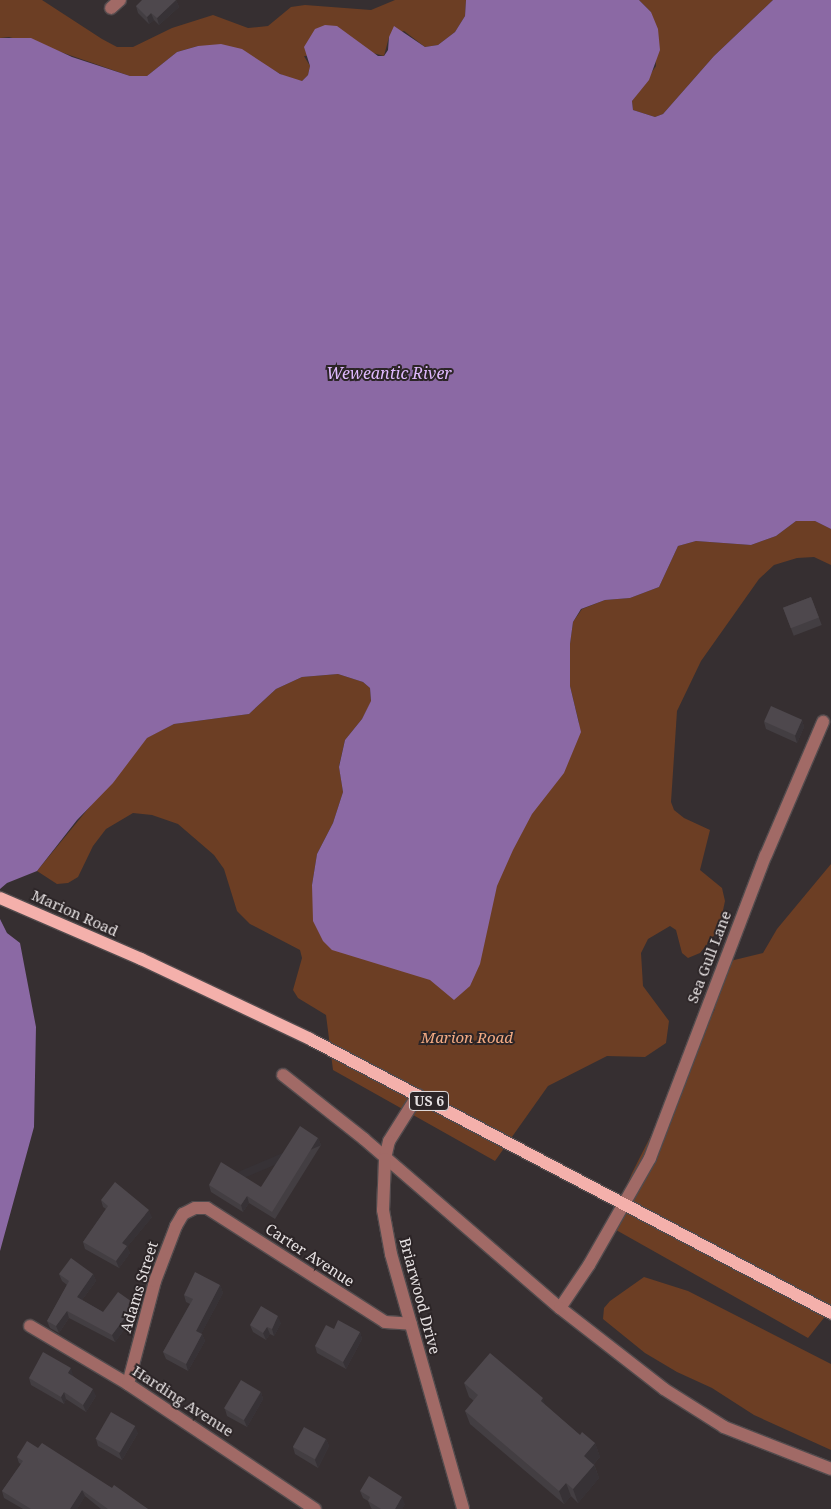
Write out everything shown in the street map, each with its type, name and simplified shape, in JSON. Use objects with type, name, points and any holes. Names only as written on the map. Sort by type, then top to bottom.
[{"type":"main road","name":"Marion Road","points":[[0,898],[231,1002],[418,1095],[831,1313]]},
{"type":"street","name":"Sea Gull Lane","points":[[560,1308],[625,1204],[650,1158],[763,864],[823,722]]},
{"type":"street","points":[[283,1074],[560,1308],[664,1389],[724,1427],[831,1469]]},
{"type":"street","name":"Briarwood Drive","points":[[418,1095],[396,1128],[385,1159],[383,1210],[411,1324],[464,1509]]},
{"type":"street","name":"Carter Avenue","points":[[194,1208],[207,1208],[384,1322],[411,1324]]},
{"type":"street","name":"Adams Street","points":[[128,1384],[154,1281],[176,1226],[183,1214],[194,1208]]},
{"type":"street","name":"Harding Avenue","points":[[30,1326],[128,1384],[315,1509]]},
{"type":"green space","points":[[0,0],[42,0],[117,47],[133,47],[172,28],[213,15],[248,28],[268,26],[291,7],[305,5],[371,10],[395,0],[466,0],[465,16],[455,32],[438,45],[425,47],[404,31],[389,37],[384,56],[369,52],[304,56],[310,66],[308,75],[302,81],[291,80],[261,63],[198,46],[177,52],[147,76],[130,76],[52,49],[9,37],[0,38]]},
{"type":"green space","points":[[639,0],[773,0],[714,56],[663,114],[655,117],[633,110],[632,101],[656,66],[651,12]]},
{"type":"green space","points":[[796,521],[815,521],[831,529],[831,565],[814,557],[797,558],[774,565],[759,579],[701,661],[677,711],[671,802],[674,810],[684,818],[710,830],[700,870],[722,888],[725,901],[719,929],[700,953],[688,958],[682,953],[676,930],[670,926],[648,939],[641,953],[643,986],[669,1021],[666,1043],[645,1057],[607,1056],[548,1086],[495,1161],[333,1070],[326,1015],[298,998],[293,990],[302,958],[300,950],[250,924],[237,911],[224,869],[214,855],[178,824],[152,815],[133,813],[106,829],[93,846],[78,877],[68,883],[57,884],[37,871],[146,738],[174,724],[249,714],[276,689],[302,677],[338,674],[363,682],[370,688],[371,702],[362,719],[345,740],[339,766],[343,792],[333,823],[317,854],[312,885],[579,723],[570,686],[570,644],[573,622],[582,609],[605,600],[630,598],[659,587],[678,546],[696,541],[751,545],[776,536]]},
{"type":"green space","points":[[831,864],[831,1309],[808,1338],[609,1226],[632,1173],[715,1009],[711,1004],[722,963],[763,953],[777,929]]},
{"type":"green space","points":[[644,1277],[688,1291],[831,1364],[831,1450],[754,1415],[712,1388],[677,1372],[645,1353],[603,1319],[604,1308],[610,1301]]},
{"type":"water","name":"Weweantic River","points":[[466,0],[639,0],[651,12],[658,29],[660,50],[649,80],[632,101],[633,110],[655,117],[663,114],[714,56],[773,0],[831,0],[831,529],[815,521],[796,521],[776,536],[751,545],[696,541],[678,546],[659,587],[630,598],[605,600],[581,609],[573,622],[570,644],[570,686],[581,732],[564,773],[532,814],[513,850],[497,886],[480,964],[470,986],[454,1000],[430,980],[332,950],[323,941],[313,921],[312,885],[317,854],[333,823],[343,792],[339,767],[345,740],[362,719],[371,701],[370,688],[363,682],[338,674],[302,677],[276,689],[249,714],[174,724],[147,738],[113,783],[77,820],[37,871],[7,883],[0,889],[0,38],[31,38],[72,57],[130,76],[147,76],[177,52],[198,46],[221,44],[242,49],[280,74],[302,81],[308,75],[310,66],[304,47],[315,29],[325,25],[337,26],[378,56],[384,56],[388,50],[389,37],[394,26],[425,47],[438,45],[455,32],[465,16]]},
{"type":"water","points":[[0,919],[7,933],[20,943],[36,1027],[34,1127],[0,1251]]},
{"type":"building","points":[[142,0],[176,0],[157,18],[151,13],[147,17],[136,6]]},
{"type":"building","points":[[811,597],[819,618],[791,628],[783,608]]},
{"type":"building","points":[[771,706],[802,720],[795,735],[764,722]]},
{"type":"building","points":[[300,1126],[318,1138],[272,1212],[247,1196],[241,1205],[209,1185],[221,1162],[261,1187]]},
{"type":"building","points":[[115,1182],[149,1210],[122,1243],[127,1246],[116,1261],[83,1242],[108,1206],[101,1200]]},
{"type":"building","points":[[71,1258],[93,1274],[77,1297],[103,1312],[118,1292],[135,1304],[112,1335],[67,1311],[56,1326],[47,1321],[69,1281],[59,1274]]},
{"type":"building","points":[[195,1272],[220,1285],[196,1331],[202,1334],[186,1364],[163,1352],[193,1299],[184,1295]]},
{"type":"building","points":[[261,1306],[278,1316],[272,1329],[267,1327],[263,1333],[250,1325]]},
{"type":"building","points":[[338,1320],[360,1332],[343,1362],[315,1346],[326,1325],[334,1329]]},
{"type":"building","points":[[43,1352],[71,1368],[68,1373],[93,1389],[83,1405],[64,1392],[61,1397],[29,1378]]},
{"type":"building","points":[[490,1353],[543,1398],[541,1401],[580,1435],[582,1432],[595,1443],[584,1456],[594,1465],[573,1489],[566,1483],[559,1491],[465,1411],[478,1395],[464,1383]]},
{"type":"building","points":[[241,1380],[261,1392],[244,1420],[224,1408]]},
{"type":"building","points":[[111,1412],[135,1426],[120,1453],[96,1439]]},
{"type":"building","points":[[304,1427],[326,1439],[315,1459],[293,1447]]},
{"type":"building","points":[[27,1441],[38,1448],[42,1443],[112,1488],[114,1485],[148,1509],[108,1509],[82,1490],[70,1509],[31,1509],[2,1491],[23,1461],[17,1457]]},
{"type":"building","points":[[369,1476],[402,1497],[395,1509],[381,1509],[368,1501],[370,1497],[360,1491]]}]
